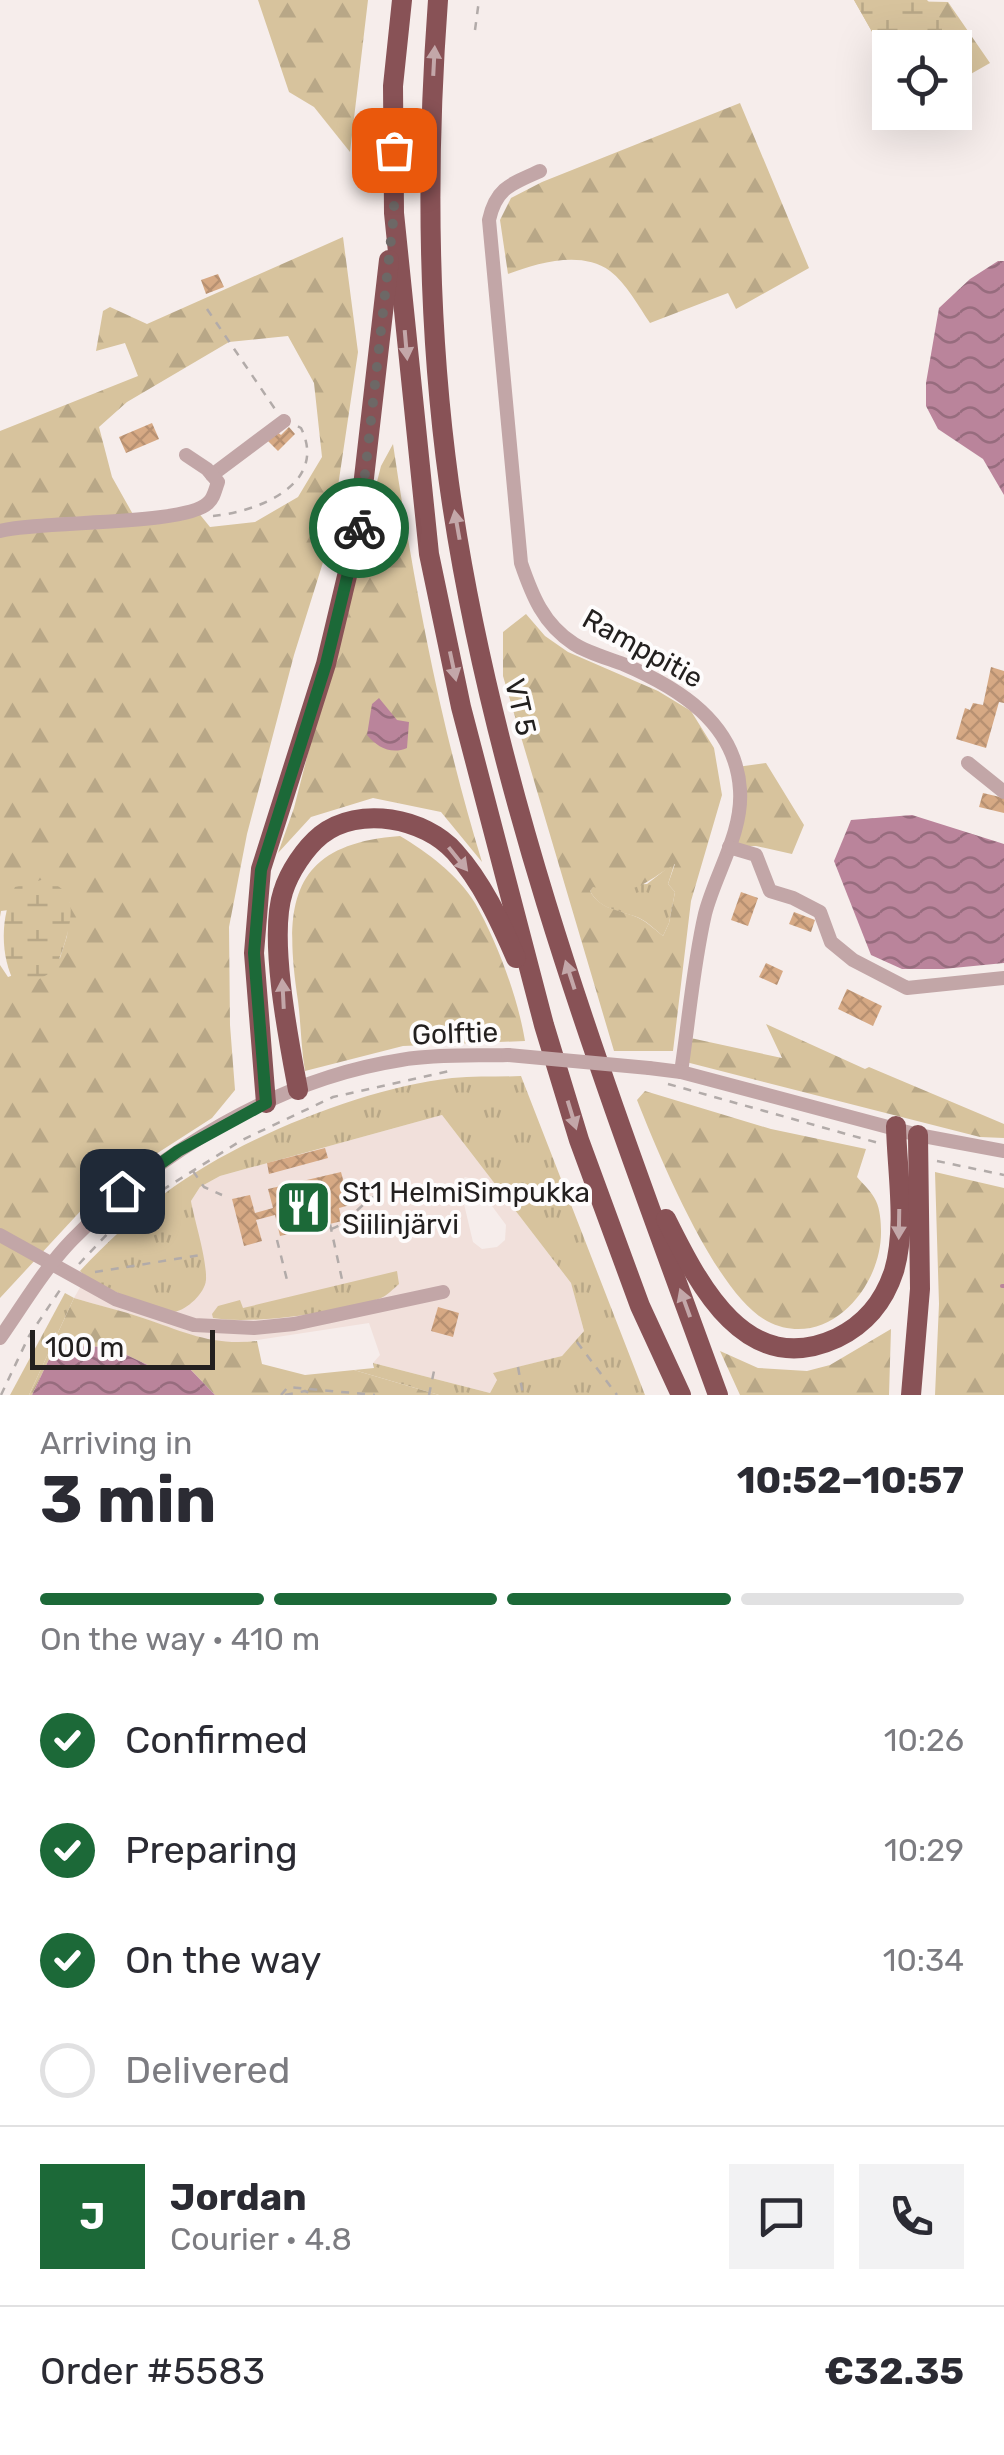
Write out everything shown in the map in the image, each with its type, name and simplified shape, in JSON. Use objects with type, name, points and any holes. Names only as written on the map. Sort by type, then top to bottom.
[{"type":"highway","name":"VT 5","points":[[402,0],[394,86],[394,213],[430,554],[462,707],[544,1025],[580,1140],[640,1306],[681,1395]]},
{"type":"highway","name":"VT 5","points":[[438,0],[429,191],[434,337],[450,484],[476,632],[509,778],[623,1134],[718,1395]]},
{"type":"highway","points":[[266,1103],[254,953],[261,870],[326,664],[358,530],[394,213]]},
{"type":"highway","points":[[298,1090],[284,1014],[279,924],[282,893],[298,863],[323,834],[356,821],[387,818],[416,825],[454,850],[501,923],[544,1025]]},
{"type":"highway","points":[[623,1134],[709,1298],[732,1324],[776,1346],[821,1345],[870,1317],[894,1269],[898,1246],[896,1126]]},
{"type":"highway","points":[[910,1395],[920,1289],[918,1135]]},
{"type":"street","name":"Ramppitie","points":[[540,171],[512,183],[494,198],[489,220],[521,563],[535,605],[573,643],[650,676],[707,713],[733,753],[740,795],[729,847],[706,913],[680,1072]]},
{"type":"street","points":[[212,475],[284,421]]},
{"type":"street","points":[[0,531],[18,526],[96,523],[197,511],[211,502],[218,482],[186,455]]},
{"type":"street","points":[[968,763],[1004,792]]},
{"type":"street","points":[[729,847],[756,855],[770,891],[820,912],[831,942],[853,960],[907,988],[1004,978]]},
{"type":"street","name":"Golftie","points":[[0,1338],[52,1263],[122,1191],[178,1151],[266,1103],[400,1060],[508,1055],[680,1072],[896,1126],[918,1135],[1004,1151]]},
{"type":"street","points":[[0,1236],[115,1299],[194,1325],[220,1328],[294,1324],[443,1292]]},
{"type":"path","points":[[476,30],[479,0]]},
{"type":"path","points":[[1,1395],[29,1336],[69,1276],[129,1211],[242,1140],[333,1097],[378,1084],[468,1068]]},
{"type":"path","points":[[663,1083],[897,1148]]},
{"type":"path","points":[[920,1157],[1004,1175]]},
{"type":"path","points":[[192,1170],[204,1187],[222,1195]]},
{"type":"path","points":[[343,1284],[331,1227],[341,1226],[360,1205],[377,1195]]},
{"type":"path","points":[[277,1240],[288,1284]]},
{"type":"path","points":[[69,1276],[201,1255]]},
{"type":"path","points":[[577,1342],[617,1395]]},
{"type":"path","points":[[518,1367],[523,1395]]},
{"type":"path","points":[[428,1395],[434,1371]]},
{"type":"path","points":[[283,1395],[288,1387],[375,1395]]},
{"type":"path","points":[[283,1395],[305,1391],[314,1395]]},
{"type":"shaded area","name":"St1 HelmiSimpukka Siilinjärvi","points":[[442,1115],[571,1283],[584,1331],[562,1356],[494,1373],[497,1380],[490,1393],[373,1363],[380,1355],[369,1323],[231,1344],[196,1338],[74,1298],[86,1277],[206,1282],[191,1201],[200,1187],[220,1176]],"holes":[[[465,1177],[472,1179],[506,1225],[505,1240],[497,1247],[482,1249],[473,1242],[459,1183]]]},
{"type":"green space","points":[[258,0],[368,0],[350,152],[314,107],[289,92]]},
{"type":"green space","points":[[854,0],[948,2],[967,30],[872,30]]},
{"type":"green space","points":[[854,0],[927,0],[936,11],[942,30],[872,30]]},
{"type":"green space","points":[[972,37],[990,63],[972,73]]},
{"type":"green space","points":[[740,103],[809,268],[736,309],[728,293],[650,323],[621,282],[599,265],[559,260],[508,274],[500,220],[511,198]]},
{"type":"green space","points":[[343,237],[358,352],[330,540],[294,655],[247,834],[229,927],[235,1090],[212,1118],[100,1190],[0,1298],[0,965],[8,977],[60,958],[67,936],[70,902],[1,911],[0,917],[0,431],[138,376],[125,343],[96,351],[103,311],[110,307],[147,324]],"holes":[[[288,336],[314,383],[322,457],[298,497],[255,522],[210,527],[197,511],[135,518],[112,477],[99,427],[127,402],[229,342]]]},
{"type":"green space","points":[[393,444],[430,654],[453,759],[482,862],[441,812],[373,798],[311,817],[278,853],[294,808],[381,466]]},
{"type":"green space","points":[[526,614],[545,636],[568,652],[658,691],[691,711],[714,748],[722,795],[691,901],[673,1051],[614,1051],[503,676],[503,632]],"holes":[[[675,864],[668,884],[675,892],[663,936],[638,917],[604,905],[590,891],[593,887],[637,887]]]},
{"type":"green space","points":[[766,763],[804,825],[792,854],[756,846],[729,847],[737,767]]},
{"type":"green space","points":[[400,836],[441,865],[475,903],[506,970],[525,1041],[403,1046],[305,1071],[292,937],[302,886],[315,867],[335,852],[363,842]]},
{"type":"green space","points":[[675,862],[668,884],[675,892],[663,936],[642,919],[604,905],[590,891],[593,886],[647,884]]},
{"type":"green space","points":[[45,879],[62,889],[70,900],[65,943],[54,971],[28,985],[15,984],[4,949],[4,923],[10,899],[15,887]]},
{"type":"green space","points":[[766,1024],[865,1069],[869,1067],[1004,1124],[1004,1138],[980,1137],[682,1061],[686,1037],[782,1058]]},
{"type":"green space","points":[[521,1076],[645,1395],[439,1395],[354,1370],[374,1368],[373,1363],[490,1393],[497,1380],[493,1373],[562,1356],[584,1331],[571,1283],[442,1115],[220,1176],[200,1187],[191,1201],[206,1280],[199,1295],[179,1311],[140,1303],[80,1271],[164,1194],[263,1136],[341,1105],[417,1084],[452,1078]]},
{"type":"green space","points":[[645,1091],[771,1129],[866,1149],[857,1177],[878,1208],[879,1253],[861,1293],[846,1309],[810,1328],[789,1328],[767,1321],[747,1306],[709,1253],[674,1187],[637,1100]]},
{"type":"green space","points":[[935,1172],[1004,1188],[1004,1395],[935,1395],[939,1304]]},
{"type":"green space","points":[[397,1271],[399,1284],[386,1295],[344,1308],[250,1320],[213,1318],[212,1314],[218,1306],[240,1300],[243,1308]]},
{"type":"green space","points":[[65,1293],[74,1298],[29,1395],[10,1395]]},
{"type":"green space","points":[[74,1298],[198,1337],[257,1341],[262,1364],[305,1375],[354,1370],[439,1395],[215,1395],[190,1369],[156,1369],[110,1347],[75,1346],[51,1355],[29,1395]]},
{"type":"green space","points":[[891,1329],[889,1395],[740,1395],[720,1351],[758,1368],[807,1371],[830,1365]]},
{"type":"water","points":[[1004,261],[1004,495],[983,459],[938,429],[926,406],[926,383],[939,308],[970,279]]},
{"type":"water","points":[[379,698],[397,720],[409,722],[407,748],[385,749],[367,735],[372,704]]},
{"type":"water","points":[[912,815],[1004,844],[1004,963],[902,969],[871,955],[834,861],[851,820]]},
{"type":"water","points":[[75,1346],[110,1347],[156,1369],[190,1369],[215,1395],[32,1395],[51,1355]]},
{"type":"building","points":[[218,274],[224,287],[206,294],[201,280]]},
{"type":"building","points":[[152,423],[159,439],[126,453],[119,437]]},
{"type":"building","points":[[289,427],[295,434],[278,451],[267,440],[276,431],[281,435]]},
{"type":"building","points":[[991,667],[1004,671],[1004,703],[999,702],[986,748],[956,739],[965,708],[970,710],[973,703],[983,705]]},
{"type":"building","points":[[983,793],[1004,798],[1004,813],[979,807]]},
{"type":"building","points":[[741,892],[758,898],[748,926],[731,920]]},
{"type":"building","points":[[794,912],[815,920],[811,932],[789,924]]},
{"type":"building","points":[[766,963],[783,971],[777,985],[759,977]]},
{"type":"building","points":[[847,989],[882,1006],[873,1026],[838,1009]]},
{"type":"building","points":[[325,1148],[328,1158],[269,1174],[267,1163]]},
{"type":"building","points":[[341,1172],[350,1205],[339,1208],[342,1221],[280,1236],[275,1215],[256,1220],[262,1241],[244,1246],[232,1199],[250,1195],[255,1213],[273,1208],[268,1189]]},
{"type":"building","points":[[438,1307],[459,1313],[453,1337],[431,1331]]},
{"type":"way so far","points":[[359,528],[394,213],[394,150]]},
{"type":"place","name":"St1 HelmiSimpukka Siilinjärvi","points":[[303,1208]]},
{"type":"route","points":[[122,1191],[178,1151],[266,1103],[254,953],[261,870],[326,664],[359,528]]}]
